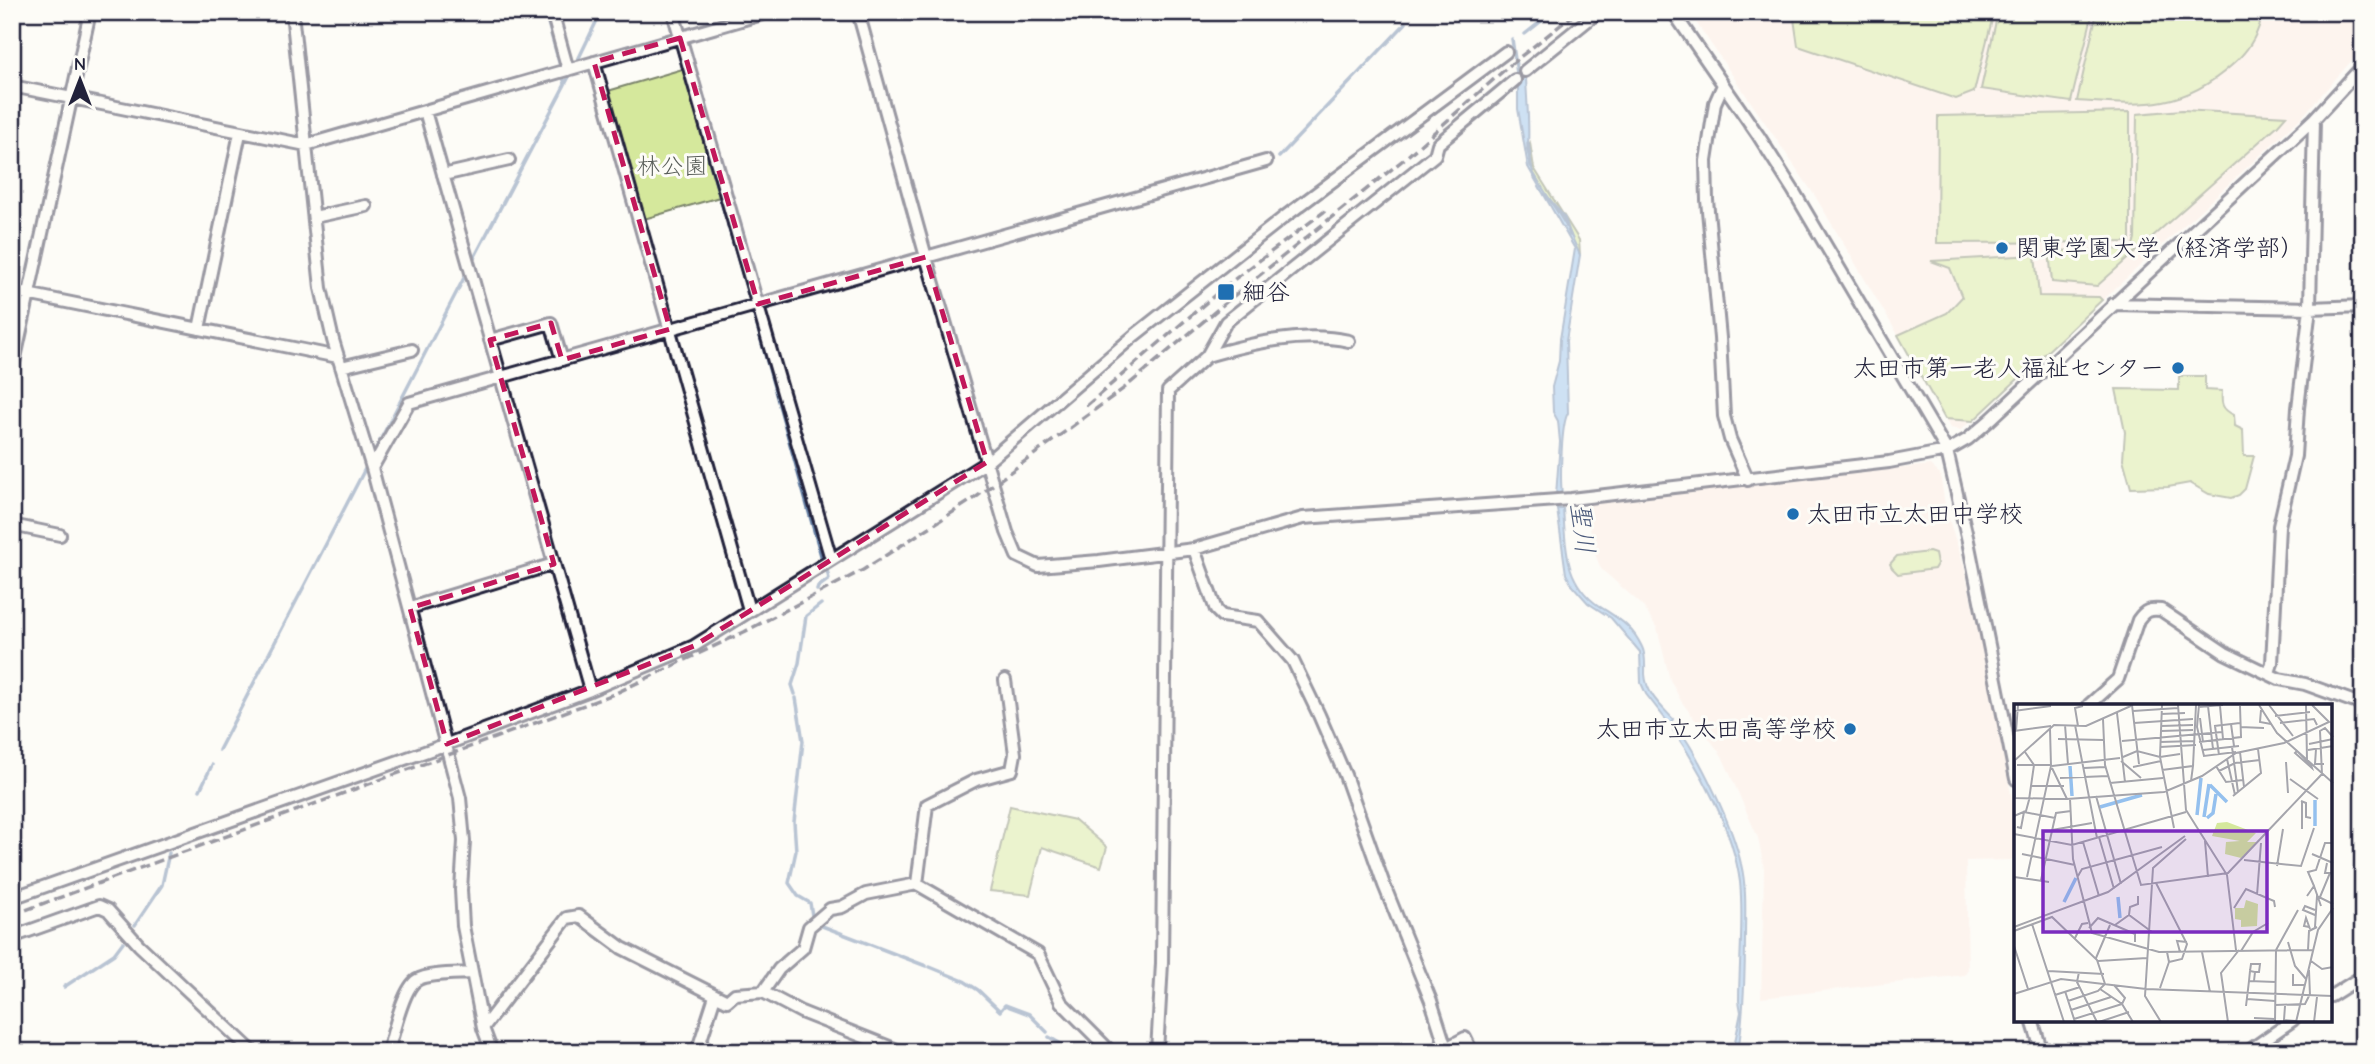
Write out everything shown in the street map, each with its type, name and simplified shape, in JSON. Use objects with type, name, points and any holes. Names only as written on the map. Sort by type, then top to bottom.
[{"type":"street","points":[[12,372],[90,12]]},
{"type":"street","points":[[292,12],[321,288],[460,799],[464,841],[461,890],[463,926],[483,1028],[492,1052]]},
{"type":"street","points":[[552,12],[568,70]]},
{"type":"street","points":[[673,12],[831,559]]},
{"type":"street","points":[[12,86],[306,145],[769,12]]},
{"type":"street","points":[[858,12],[926,257],[1007,532],[1017,556],[1038,566],[1099,562],[1194,549],[1303,518],[1571,499],[1748,480],[1889,462],[1947,451],[1963,443],[1990,420],[2358,78],[2363,66]]},
{"type":"street","points":[[1525,71],[1598,12]]},
{"type":"street","points":[[1673,12],[1800,200],[1947,451],[2014,769]]},
{"type":"street","points":[[12,898],[447,744],[590,690],[694,646],[987,462],[1135,335],[1283,219],[1506,52]]},
{"type":"street","points":[[594,62],[749,610]]},
{"type":"street","points":[[1157,1052],[1162,963],[1168,391],[1207,356],[1226,323],[1435,155],[1438,144],[1515,80]]},
{"type":"street","points":[[1723,85],[1715,103],[1706,160],[1707,200],[1720,338],[1724,416],[1730,439],[1748,480]]},
{"type":"street","points":[[425,111],[590,690]]},
{"type":"street","points":[[2269,673],[2272,663],[2279,526],[2295,456],[2310,308],[2314,119]]},
{"type":"street","points":[[199,329],[240,133]]},
{"type":"street","points":[[443,175],[509,160]]},
{"type":"street","points":[[372,468],[409,403],[1266,161]]},
{"type":"street","points":[[314,217],[366,206]]},
{"type":"street","points":[[12,291],[199,329],[340,362],[412,350]]},
{"type":"street","points":[[2113,304],[2310,308],[2363,306]]},
{"type":"street","points":[[490,340],[551,323],[562,360]]},
{"type":"street","points":[[1207,356],[1254,343],[1331,337],[1349,341]]},
{"type":"street","points":[[12,525],[60,535]]},
{"type":"street","points":[[1194,549],[1216,610],[1222,615],[1258,621],[1293,661],[1345,775],[1384,885],[1431,1001],[1446,1048],[1465,1038],[1472,1052]]},
{"type":"street","points":[[410,608],[554,564]]},
{"type":"street","points":[[2090,704],[2118,679],[2138,620],[2150,609],[2161,610],[2225,653],[2279,679],[2305,684],[2363,705]]},
{"type":"street","points":[[917,884],[927,805],[975,780],[1012,770],[1016,754],[1004,680]]},
{"type":"street","points":[[762,992],[779,970],[803,948],[810,927],[830,909],[866,894],[917,884],[1038,954],[1061,1002],[1111,1052]]},
{"type":"street","points":[[12,937],[99,906],[108,910],[139,945],[253,1052]]},
{"type":"street","points":[[483,1028],[566,918],[579,916],[622,948],[715,996],[727,1001],[735,994],[762,992],[800,1012],[902,1052]]},
{"type":"street","points":[[388,1052],[408,990],[415,981],[425,977],[472,973]]},
{"type":"street","points":[[2333,995],[2363,976]]},
{"type":"street","points":[[697,1052],[715,996]]},
{"type":"street","points":[[2033,1022],[2042,1052]]},
{"type":"street","points":[[2247,1052],[2290,1022]]},
{"type":"highlighted area","points":[[680,38],[758,304],[926,257],[987,462],[694,646],[447,744],[410,608],[554,564],[490,340],[551,323],[562,360],[670,329],[594,62]]},
{"type":"shaded area","name":"関東学園大学（経済学部）","points":[[1689,12],[2363,12],[2363,48],[2302,117],[1961,430],[1950,428],[1815,196]]},
{"type":"shaded area","name":"太田市立太田高等学校","points":[[1930,465],[1940,474],[1946,510],[1964,566],[1983,651],[2013,804],[2014,821],[2014,858],[2011,860],[1966,861],[1968,969],[1965,975],[1761,998],[1764,869],[1758,838],[1722,756],[1681,701],[1670,680],[1657,628],[1642,605],[1601,569],[1595,554],[1585,503]]},
{"type":"green space","points":[[1793,12],[1994,12],[1974,92],[1956,99],[1798,46]]},
{"type":"green space","points":[[1998,12],[2093,12],[2071,102],[1981,89]]},
{"type":"green space","points":[[2097,12],[2249,12],[2261,20],[2242,56],[2195,91],[2159,102],[2121,104],[2077,101]]},
{"type":"green space","name":"林公園","points":[[686,68],[723,196],[644,219],[608,91]]},
{"type":"green space","points":[[2182,110],[2286,116],[2097,286],[2052,282],[2049,251],[2132,249],[2135,238],[2137,114]]},
{"type":"green space","points":[[2130,112],[2130,242],[1937,243],[1938,116]]},
{"type":"green space","points":[[1530,143],[1534,168],[1579,240],[1580,255],[1533,172],[1527,149]]},
{"type":"green space","points":[[2035,255],[2039,296],[2099,297],[2102,300],[1973,421],[1945,419],[1898,335],[1947,313],[1962,297],[1950,268],[1931,261]]},
{"type":"green space","points":[[2179,376],[2205,376],[2205,390],[2222,391],[2223,405],[2234,415],[2235,426],[2243,430],[2244,456],[2254,456],[2245,489],[2239,495],[2231,498],[2209,494],[2190,483],[2168,487],[2131,488],[2123,459],[2125,432],[2116,389],[2179,390]]},
{"type":"green space","points":[[1929,552],[1935,554],[1937,564],[1934,569],[1898,574],[1890,564],[1897,556]]},
{"type":"green space","points":[[1010,806],[1075,820],[1107,847],[1101,867],[1042,847],[1030,895],[990,891]]},
{"type":"water","points":[[1526,76],[1527,149],[1533,172],[1569,231],[1580,255],[1566,341],[1568,413],[1562,440],[1562,494],[1556,495],[1560,442],[1558,421],[1553,412],[1552,387],[1559,361],[1560,339],[1575,249],[1528,167],[1518,109],[1518,83]]},
{"type":"water","points":[[1557,509],[1563,509],[1566,551],[1573,575],[1588,597],[1624,623],[1638,639],[1644,653],[1648,687],[1673,719],[1670,725],[1646,694],[1641,683],[1640,652],[1611,618],[1588,603],[1566,574]]},
{"type":"water","points":[[1675,724],[1714,791],[1731,831],[1743,873],[1744,981],[1738,1052],[1733,1052],[1741,1012],[1740,882],[1731,842],[1715,802],[1673,730]]},
{"type":"waterway","points":[[545,12],[565,84]]},
{"type":"waterway","points":[[576,64],[601,12]]},
{"type":"waterway","points":[[667,12],[673,35]]},
{"type":"waterway","points":[[1525,34],[1544,19]]},
{"type":"waterway","points":[[1279,157],[1406,23]]},
{"type":"waterway","name":"聖川","points":[[1512,39],[1518,80]]},
{"type":"waterway","points":[[676,44],[705,144]]},
{"type":"waterway","points":[[472,262],[572,71]]},
{"type":"waterway","name":"聖川","points":[[1528,143],[1531,166]]},
{"type":"waterway","points":[[706,150],[726,218]]},
{"type":"waterway","name":"聖川","points":[[1545,194],[1564,218],[1570,235]]},
{"type":"waterway","points":[[728,225],[751,303]]},
{"type":"waterway","points":[[371,458],[467,272]]},
{"type":"waterway","points":[[753,311],[822,559]]},
{"type":"waterway","points":[[219,750],[367,465]]},
{"type":"waterway","points":[[817,590],[829,579],[827,570]]},
{"type":"waterway","points":[[795,694],[792,685],[799,663],[806,616],[821,604]]},
{"type":"waterway","points":[[796,698],[803,741],[794,822],[796,851],[789,883],[798,896],[810,903],[813,922]]},
{"type":"waterway","points":[[200,790],[212,765]]},
{"type":"waterway","points":[[135,925],[162,885],[169,853]]},
{"type":"waterway","points":[[817,924],[926,966]]},
{"type":"waterway","points":[[64,987],[114,954],[123,942]]},
{"type":"waterway","points":[[930,967],[964,981],[1000,1011],[1005,1005],[1029,1014],[1047,1032]]},
{"type":"waterway","points":[[1049,1037],[1061,1044],[1056,1052]]},
{"type":"railway","points":[[12,915],[614,694],[744,632],[863,570],[975,498],[1127,386],[1231,298],[1403,160],[1510,65],[1577,12]]},
{"type":"railway","points":[[1086,406],[1223,288],[1325,211]]},
{"type":"place","name":"関東学園大学（経済学部）","points":[[2002,248]]},
{"type":"place","name":"細谷","points":[[1226,292]]},
{"type":"place","name":"太田市第一老人福祉センター","points":[[2178,368]]},
{"type":"place","name":"太田市立太田中学校","points":[[1793,514]]},
{"type":"place","name":"太田市立太田高等学校","points":[[1850,729]]}]
